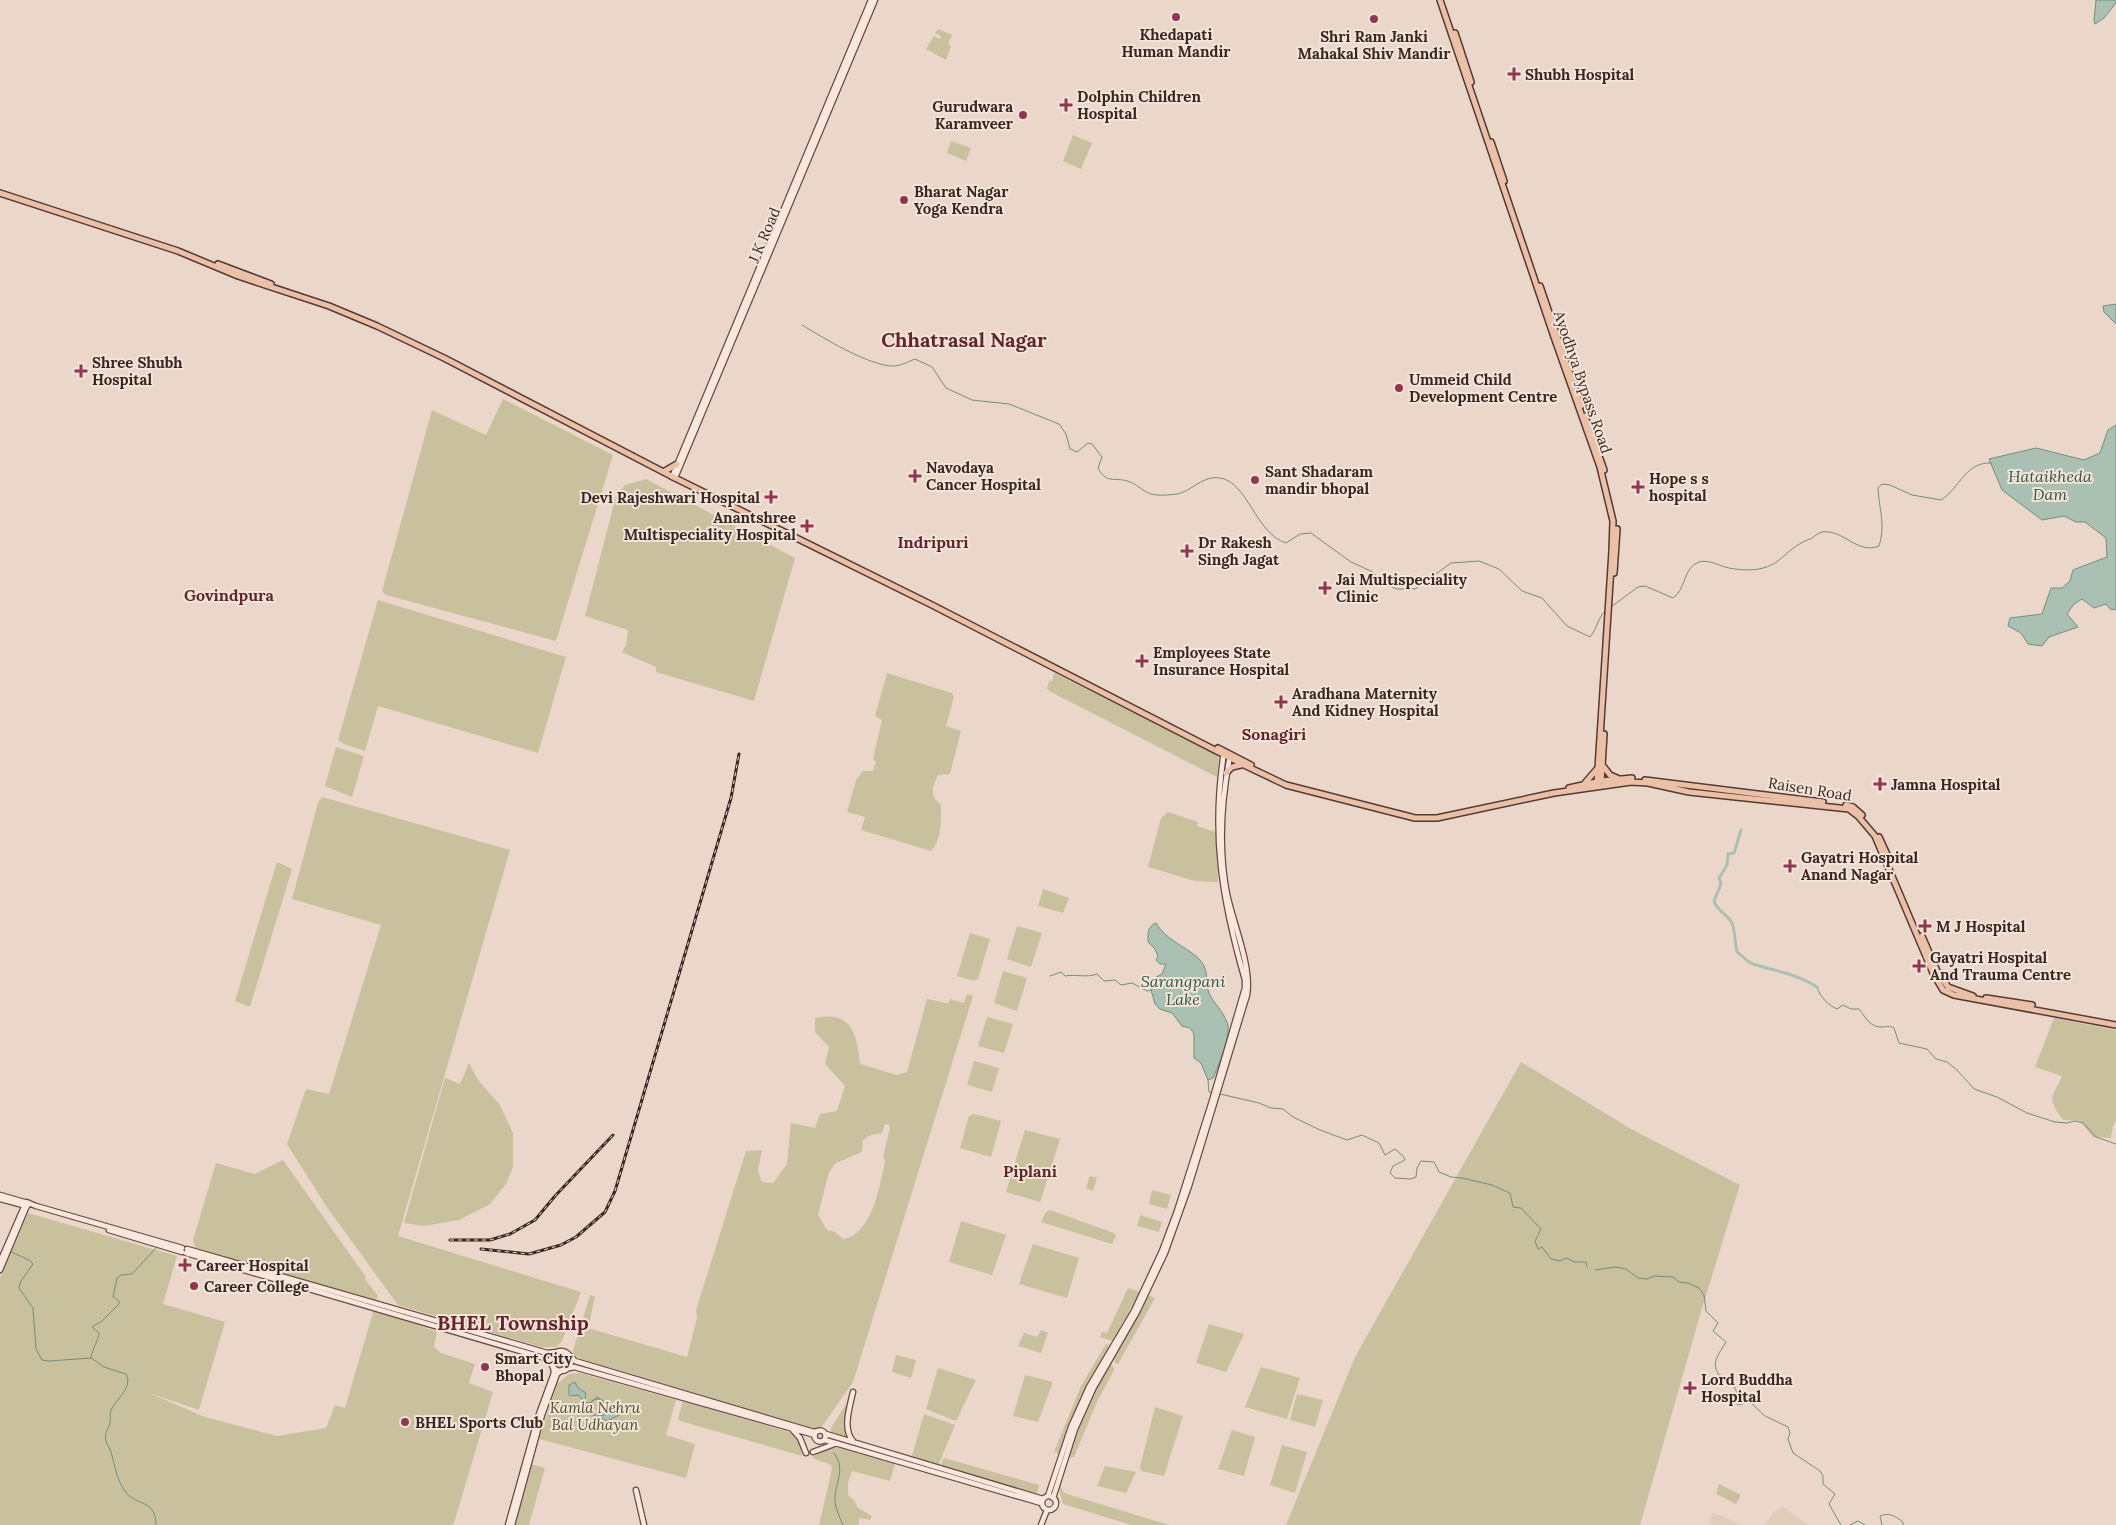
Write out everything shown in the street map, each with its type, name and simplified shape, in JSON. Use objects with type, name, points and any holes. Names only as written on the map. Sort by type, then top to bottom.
[{"type":"main road","name":"J K Road","points":[[674,477],[841,77],[870,0]]},
{"type":"main road","name":"J K Road","points":[[674,477],[677,464],[875,0]]},
{"type":"main road","name":"Ayodhya Bypass Road","points":[[1442,0],[1603,468],[1616,521],[1599,784]]},
{"type":"main road","points":[[0,192],[182,251],[340,308],[445,357],[674,477]]},
{"type":"main road","points":[[0,192],[178,251],[238,276],[346,313],[442,357],[674,477],[1230,756],[1286,782],[1415,815],[1436,815],[1582,785],[1599,784]]},
{"type":"main road","points":[[665,471],[677,464]]},
{"type":"main road","points":[[1041,1525],[1047,1510],[1046,1499],[1093,1389],[1137,1312],[1166,1253],[1181,1212],[1218,1088],[1246,983],[1223,889],[1219,820],[1224,753]]},
{"type":"main road","points":[[1230,756],[1244,765],[1286,785],[1414,818],[1437,818],[1599,784]]},
{"type":"main road","points":[[1219,820],[1230,756]]},
{"type":"main road","points":[[1226,774],[1232,767],[1244,765]]},
{"type":"main road","points":[[1582,785],[1592,777],[1600,766],[1620,780]]},
{"type":"main road","name":"Raisen Road","points":[[1599,784],[1631,778],[1852,807],[1878,835],[1937,971],[1948,987],[1970,995],[2116,1024]]},
{"type":"main road","name":"Raisen Road","points":[[1599,784],[1648,783],[1687,792],[1849,809],[1858,816],[1875,836],[1933,973],[1943,990],[1954,995],[2116,1024]]},
{"type":"main road","points":[[1687,792],[1688,785]]},
{"type":"main road","points":[[0,1197],[513,1344],[547,1353],[563,1351],[575,1361],[816,1433]]},
{"type":"main road","points":[[0,1269],[26,1205]]},
{"type":"main road","points":[[0,1262],[5,1254]]},
{"type":"main road","points":[[358,1301],[544,1358],[552,1365],[563,1370],[574,1366],[792,1429],[816,1433],[822,1431],[825,1437],[839,1443],[1056,1502],[1054,1507],[1047,1510]]},
{"type":"main road","points":[[510,1525],[554,1373],[552,1356],[557,1352]]},
{"type":"main road","points":[[549,1392],[558,1374],[570,1362],[570,1356]]},
{"type":"main road","points":[[853,1392],[848,1427],[850,1438],[854,1442]]},
{"type":"main road","points":[[792,1429],[800,1438],[806,1453]]},
{"type":"main road","points":[[816,1433],[818,1441],[825,1437],[854,1442],[901,1459]]},
{"type":"main road","points":[[813,1452],[839,1443]]},
{"type":"main road","points":[[636,1490],[644,1525]]},
{"type":"shaded area","points":[[1782,1506],[1808,1525],[1764,1525],[1774,1512]]},
{"type":"shaded area","points":[[1712,1513],[1723,1516],[1740,1525],[1712,1525],[1710,1523]]},
{"type":"green space","points":[[938,29],[952,35],[948,44],[951,46],[946,60],[926,49],[934,36],[940,39],[941,36],[935,33]]},
{"type":"green space","points":[[1073,135],[1092,143],[1081,169],[1063,161]]},
{"type":"green space","points":[[951,141],[971,148],[966,161],[947,153]]},
{"type":"green space","points":[[503,399],[613,455],[556,641],[386,595],[382,591],[432,410],[486,435]]},
{"type":"green space","points":[[646,479],[795,558],[754,701],[656,672],[656,667],[622,652],[626,645],[628,630],[585,616],[616,496],[625,485]]},
{"type":"green space","points":[[378,600],[566,657],[538,753],[378,706],[365,751],[338,740]]},
{"type":"green space","points":[[887,673],[952,693],[954,697],[946,726],[961,731],[950,774],[938,775],[933,788],[933,795],[941,805],[941,817],[939,836],[931,851],[861,830],[865,817],[847,812],[856,780],[863,771],[873,771],[876,762],[873,759],[882,720],[875,716]]},
{"type":"green space","points":[[1054,673],[1213,752],[1219,758],[1217,777],[1051,692],[1047,689]]},
{"type":"green space","points":[[336,747],[364,756],[352,797],[325,786]]},
{"type":"green space","points":[[322,797],[510,850],[398,1236],[581,1292],[562,1341],[556,1347],[541,1347],[398,1305],[326,1206],[287,1144],[306,1089],[329,1094],[381,925],[292,899],[318,803]]},
{"type":"green space","points":[[1168,812],[1198,822],[1197,826],[1216,832],[1218,882],[1195,881],[1148,867],[1161,818]]},
{"type":"green space","points":[[277,862],[292,869],[250,1007],[235,1001]]},
{"type":"green space","points":[[1043,889],[1069,898],[1063,913],[1038,906]]},
{"type":"green space","points":[[1017,926],[1042,933],[1031,967],[1007,959]]},
{"type":"green space","points":[[970,933],[990,939],[978,979],[974,981],[957,976]]},
{"type":"green space","points":[[1003,971],[1027,978],[1017,1011],[994,1003]]},
{"type":"green space","points":[[967,994],[973,996],[853,1382],[821,1428],[816,1429],[581,1359],[572,1354],[590,1295],[595,1297],[588,1328],[687,1357],[697,1318],[696,1310],[746,1151],[762,1150],[758,1171],[762,1182],[773,1183],[787,1164],[791,1123],[815,1128],[820,1114],[837,1111],[845,1086],[825,1064],[829,1047],[815,1032],[815,1018],[827,1016],[845,1021],[854,1034],[860,1064],[897,1075],[907,1072],[927,999],[949,1003],[950,999],[964,1003]],"holes":[[[885,1124],[889,1125],[890,1128],[883,1157],[885,1161],[873,1208],[861,1228],[853,1235],[843,1239],[835,1232],[827,1230],[818,1215],[829,1172],[836,1163],[862,1152],[863,1140],[871,1135],[882,1133]]]},
{"type":"green space","points":[[987,1017],[1013,1024],[1004,1053],[978,1046]]},
{"type":"green space","points":[[2054,1018],[2116,1030],[2116,1120],[2111,1138],[2093,1137],[2080,1121],[2063,1120],[2052,1098],[2062,1076],[2035,1067]]},
{"type":"green space","points":[[974,1061],[999,1068],[992,1092],[967,1085]]},
{"type":"green space","points":[[1521,1062],[1631,1129],[1740,1185],[1700,1315],[1640,1525],[1286,1525],[1355,1357]]},
{"type":"green space","points":[[469,1063],[478,1080],[500,1105],[513,1133],[513,1167],[506,1184],[490,1204],[459,1220],[424,1226],[404,1223],[445,1078],[460,1084]]},
{"type":"green space","points":[[974,1114],[1001,1121],[991,1157],[960,1148],[969,1116]]},
{"type":"green space","points":[[1025,1130],[1060,1139],[1040,1202],[1006,1192]]},
{"type":"green space","points":[[283,1160],[366,1277],[365,1279],[378,1296],[376,1300],[196,1249],[193,1240],[216,1163],[255,1174]]},
{"type":"green space","points":[[1090,1176],[1097,1178],[1093,1191],[1086,1188]]},
{"type":"green space","points":[[1152,1190],[1171,1195],[1167,1209],[1149,1204]]},
{"type":"green space","points":[[1050,1210],[1114,1233],[1116,1236],[1112,1244],[1041,1222],[1046,1212]]},
{"type":"green space","points":[[28,1213],[177,1256],[163,1304],[225,1322],[199,1410],[149,1393],[205,1417],[277,1436],[326,1428],[335,1405],[345,1408],[374,1309],[437,1332],[434,1346],[441,1353],[475,1364],[469,1383],[493,1392],[454,1523],[452,1525],[0,1525],[0,1278]]},
{"type":"green space","points":[[1140,1215],[1162,1222],[1159,1232],[1137,1226]]},
{"type":"green space","points":[[961,1221],[1006,1235],[992,1275],[949,1262]]},
{"type":"green space","points":[[1033,1244],[1079,1258],[1067,1298],[1019,1284]]},
{"type":"green space","points":[[1128,1288],[1140,1292],[1113,1341],[1100,1337],[1102,1332],[1107,1333]]},
{"type":"green space","points":[[1148,1295],[1155,1298],[1118,1364],[1115,1363],[1114,1357]]},
{"type":"green space","points":[[1209,1324],[1244,1334],[1226,1372],[1196,1363]]},
{"type":"green space","points":[[1041,1330],[1048,1333],[1041,1353],[1018,1346],[1024,1333],[1037,1337]]},
{"type":"green space","points":[[1106,1344],[1110,1345],[1110,1348],[1073,1419],[1060,1454],[1054,1452],[1081,1386]]},
{"type":"green space","points":[[561,1353],[569,1361],[561,1369],[553,1361]]},
{"type":"green space","points":[[896,1355],[916,1360],[911,1378],[892,1372]]},
{"type":"green space","points":[[1111,1364],[1114,1370],[1097,1402],[1074,1457],[1070,1458],[1067,1456],[1086,1407],[1099,1381]]},
{"type":"green space","points":[[1261,1367],[1300,1378],[1287,1419],[1245,1407]]},
{"type":"green space","points":[[938,1368],[976,1380],[956,1421],[926,1409]]},
{"type":"green space","name":"Kamla Nehru Bal Udhayan","points":[[580,1373],[676,1400],[666,1435],[695,1444],[686,1478],[539,1439],[557,1384],[569,1374]]},
{"type":"green space","points":[[1025,1375],[1053,1382],[1038,1422],[1013,1416]]},
{"type":"green space","points":[[1297,1394],[1323,1400],[1315,1427],[1290,1420]]},
{"type":"green space","points":[[683,1401],[792,1433],[801,1445],[802,1456],[680,1421],[678,1418]]},
{"type":"green space","points":[[848,1401],[847,1437],[831,1432],[831,1428]]},
{"type":"green space","points":[[1155,1407],[1183,1416],[1164,1476],[1141,1471],[1140,1467]]},
{"type":"green space","points":[[924,1414],[955,1425],[938,1466],[912,1456]]},
{"type":"green space","points":[[1232,1430],[1255,1437],[1244,1476],[1218,1469]]},
{"type":"green space","points":[[1282,1445],[1307,1452],[1295,1493],[1270,1485]]},
{"type":"green space","points":[[844,1446],[896,1461],[890,1481],[852,1471],[848,1482],[848,1495],[854,1500],[858,1508],[872,1516],[870,1520],[860,1518],[858,1525],[819,1525],[832,1469],[831,1465],[812,1458],[824,1449]]},
{"type":"green space","points":[[944,1458],[1039,1485],[1037,1494],[940,1467]]},
{"type":"green space","points":[[531,1464],[545,1468],[529,1525],[515,1525]]},
{"type":"green space","points":[[1105,1466],[1136,1472],[1126,1493],[1097,1486]]},
{"type":"green space","points":[[1059,1483],[1064,1493],[1169,1525],[1131,1525],[1063,1504],[1058,1487]]},
{"type":"green space","points":[[1719,1484],[1741,1495],[1736,1504],[1716,1494]]},
{"type":"water","points":[[2096,0],[2116,0],[2116,3],[2104,18],[2095,24],[2094,20]]},
{"type":"water","points":[[2116,304],[2116,324],[2104,312],[2103,306]]},
{"type":"water","name":"Hataikheda Dam","points":[[2116,425],[2116,609],[2111,610],[2106,604],[2094,608],[2082,599],[2074,604],[2067,614],[2078,627],[2049,637],[2042,646],[2028,644],[2021,633],[2008,626],[2010,618],[2042,614],[2051,588],[2062,588],[2070,581],[2073,570],[2107,557],[2106,538],[2085,522],[2076,522],[2064,516],[2042,520],[2002,490],[1989,459],[2036,448],[2084,460],[2100,453],[2108,430]]},
{"type":"water","name":"Sarangpani Lake","points":[[1156,923],[1164,934],[1197,957],[1204,966],[1209,993],[1228,1024],[1223,1052],[1213,1078],[1208,1080],[1201,1063],[1194,1058],[1194,1034],[1190,1028],[1182,1026],[1172,1013],[1160,1009],[1155,1004],[1151,990],[1156,977],[1162,974],[1166,964],[1160,964],[1156,960],[1158,956],[1155,949],[1148,942],[1150,928]]},
{"type":"water","points":[[575,1382],[578,1388],[586,1393],[585,1399],[583,1400],[578,1395],[569,1395],[569,1385]]},
{"type":"water","points":[[597,1397],[614,1408],[619,1415],[607,1421],[589,1414],[583,1402],[590,1403],[592,1401],[589,1405],[589,1410],[597,1415],[606,1415],[611,1412],[609,1406],[598,1399],[594,1400]]},
{"type":"waterway","points":[[802,325],[846,350],[883,365],[901,365],[915,359],[932,367],[946,388],[972,400],[1009,404],[1059,424],[1066,434],[1070,449],[1077,452],[1088,443],[1092,444],[1102,457],[1098,468],[1107,478],[1130,482],[1154,495],[1182,492],[1208,479],[1220,478],[1230,482],[1238,488],[1259,519],[1275,537],[1286,543],[1300,534],[1311,533],[1351,562],[1373,572],[1383,583],[1397,589],[1415,589],[1451,563],[1479,561],[1499,569],[1522,591],[1542,598],[1567,626],[1590,637],[1606,610]]},
{"type":"waterway","points":[[1611,607],[1638,587],[1645,586],[1673,598],[1680,590],[1687,573],[1699,562],[1710,562],[1742,570],[1768,567],[1797,546],[1822,532],[1837,534],[1864,547],[1879,546],[1882,524],[1878,488],[1882,484],[1890,485],[1912,495],[1941,500],[1948,495],[1969,471],[1982,464],[1991,463]]},
{"type":"waterway","points":[[1741,830],[1734,853],[1728,854],[1727,865],[1719,878],[1721,884],[1714,901],[1732,923],[1737,952],[1753,964],[1794,976],[1817,987]]},
{"type":"waterway","points":[[1050,976],[1061,972],[1065,976],[1097,974],[1104,981],[1115,980],[1121,985],[1132,983],[1147,991],[1152,990]]},
{"type":"waterway","points":[[1817,987],[1822,997],[1830,1005],[1837,1009],[1843,1005],[1851,1009],[1859,1009],[1875,1026],[1894,1028],[1899,1043],[1927,1049],[1936,1059],[1947,1062],[1957,1070],[1974,1089],[1997,1097],[2027,1113],[2055,1122],[2067,1123],[2075,1121],[2083,1123],[2096,1137],[2116,1144]]},
{"type":"waterway","points":[[1208,1080],[1209,1092],[1214,1093]]},
{"type":"waterway","points":[[1220,1094],[1259,1103],[1271,1108],[1283,1109],[1293,1117],[1347,1140],[1362,1135],[1379,1143],[1385,1155],[1395,1149],[1405,1160],[1393,1166],[1390,1173],[1395,1178],[1411,1179],[1416,1177],[1417,1168],[1421,1161],[1434,1162],[1439,1172],[1451,1177],[1492,1185],[1510,1193],[1513,1207],[1521,1208],[1541,1229],[1535,1241],[1538,1249],[1542,1247],[1551,1259],[1560,1261],[1566,1258],[1575,1262],[1586,1262],[1587,1267]]},
{"type":"waterway","points":[[91,1358],[99,1333],[92,1327],[102,1321],[119,1304],[119,1301],[113,1297],[117,1278],[121,1275],[132,1274],[156,1248]]},
{"type":"waterway","points":[[9,1251],[29,1260],[33,1264],[21,1281],[19,1288],[33,1308],[36,1349],[42,1360],[91,1358],[104,1367],[126,1374],[128,1383],[125,1391],[111,1410],[106,1441],[122,1486],[129,1496],[145,1504],[153,1511],[156,1525]]},
{"type":"waterway","points":[[1595,1270],[1616,1267],[1626,1269],[1638,1278],[1647,1279],[1654,1276],[1673,1277],[1679,1282],[1688,1283],[1699,1288],[1704,1295],[1706,1311],[1718,1323],[1713,1331],[1726,1342],[1716,1362],[1716,1370],[1719,1375],[1728,1378],[1732,1383],[1737,1393],[1734,1400],[1738,1405],[1750,1402],[1765,1416],[1788,1427],[1790,1433],[1788,1439],[1793,1453],[1820,1471],[1823,1476],[1823,1484],[1835,1494],[1829,1504],[1841,1525]]},
{"type":"waterway","points":[[834,1453],[840,1466],[835,1502],[843,1525]]},
{"type":"waterway","points":[[1882,1525],[1880,1516],[1886,1514],[1897,1518],[1903,1522],[1903,1525]]},
{"type":"waterway","points":[[1850,1525],[1858,1521],[1865,1525]]},
{"type":"railway","points":[[481,1249],[529,1254],[561,1245],[576,1237],[605,1212],[615,1191],[731,798],[739,754]]},
{"type":"railway","points":[[450,1240],[490,1240],[510,1234],[535,1220],[613,1135]]},
{"type":"place","name":"Khedapati Human Mandir","points":[[1176,17]]},
{"type":"place","name":"Shri Ram Janki Mahakal Shiv Mandir","points":[[1374,19]]},
{"type":"place","name":"Shubh Hospital","points":[[1514,74]]},
{"type":"place","name":"Dolphin Children Hospital","points":[[1066,105]]},
{"type":"place","name":"Gurudwara Karamveer","points":[[1023,115]]},
{"type":"place","name":"Bharat Nagar Yoga Kendra","points":[[904,200]]},
{"type":"place","name":"Shree Shubh Hospital","points":[[81,371]]},
{"type":"place","name":"Ummeid Child Development Centre","points":[[1399,388]]},
{"type":"place","name":"Navodaya Cancer Hospital","points":[[915,476]]},
{"type":"place","name":"Sant Shadaram mandir bhopal","points":[[1255,480]]},
{"type":"place","name":"Hope s s hospital","points":[[1638,487]]},
{"type":"place","name":"Devi Rajeshwari Hospital","points":[[771,497]]},
{"type":"place","name":"Anantshree Multispeciality Hospital","points":[[807,526]]},
{"type":"place","name":"Dr Rakesh Singh Jagat","points":[[1187,551]]},
{"type":"place","name":"Jai Multispeciality Clinic","points":[[1325,588]]},
{"type":"place","name":"Employees State Insurance Hospital","points":[[1142,661]]},
{"type":"place","name":"Aradhana Maternity And Kidney Hospital","points":[[1281,702]]},
{"type":"place","name":"Jamna Hospital","points":[[1880,784]]},
{"type":"place","name":"Gayatri Hospital Anand Nagar","points":[[1790,866]]},
{"type":"place","name":"M J Hospital","points":[[1925,926]]},
{"type":"place","name":"Gayatri Hospital And Trauma Centre","points":[[1919,966]]},
{"type":"place","name":"Career Hospital","points":[[185,1265]]},
{"type":"place","name":"Career College","points":[[194,1286]]},
{"type":"place","name":"Smart City Bhopal","points":[[485,1367]]},
{"type":"place","name":"Lord Buddha Hospital","points":[[1690,1388]]},
{"type":"place","name":"BHEL Sports Club","points":[[405,1422]]},
{"type":"district","name":"Chhatrasal Nagar","points":[[964,339]]},
{"type":"district","name":"Indripuri","points":[[933,542]]},
{"type":"district","name":"Govindpura","points":[[229,595]]},
{"type":"district","name":"Sonagiri","points":[[1274,734]]},
{"type":"district","name":"Piplani","points":[[1030,1171]]},
{"type":"district","name":"BHEL Township","points":[[513,1322]]}]
